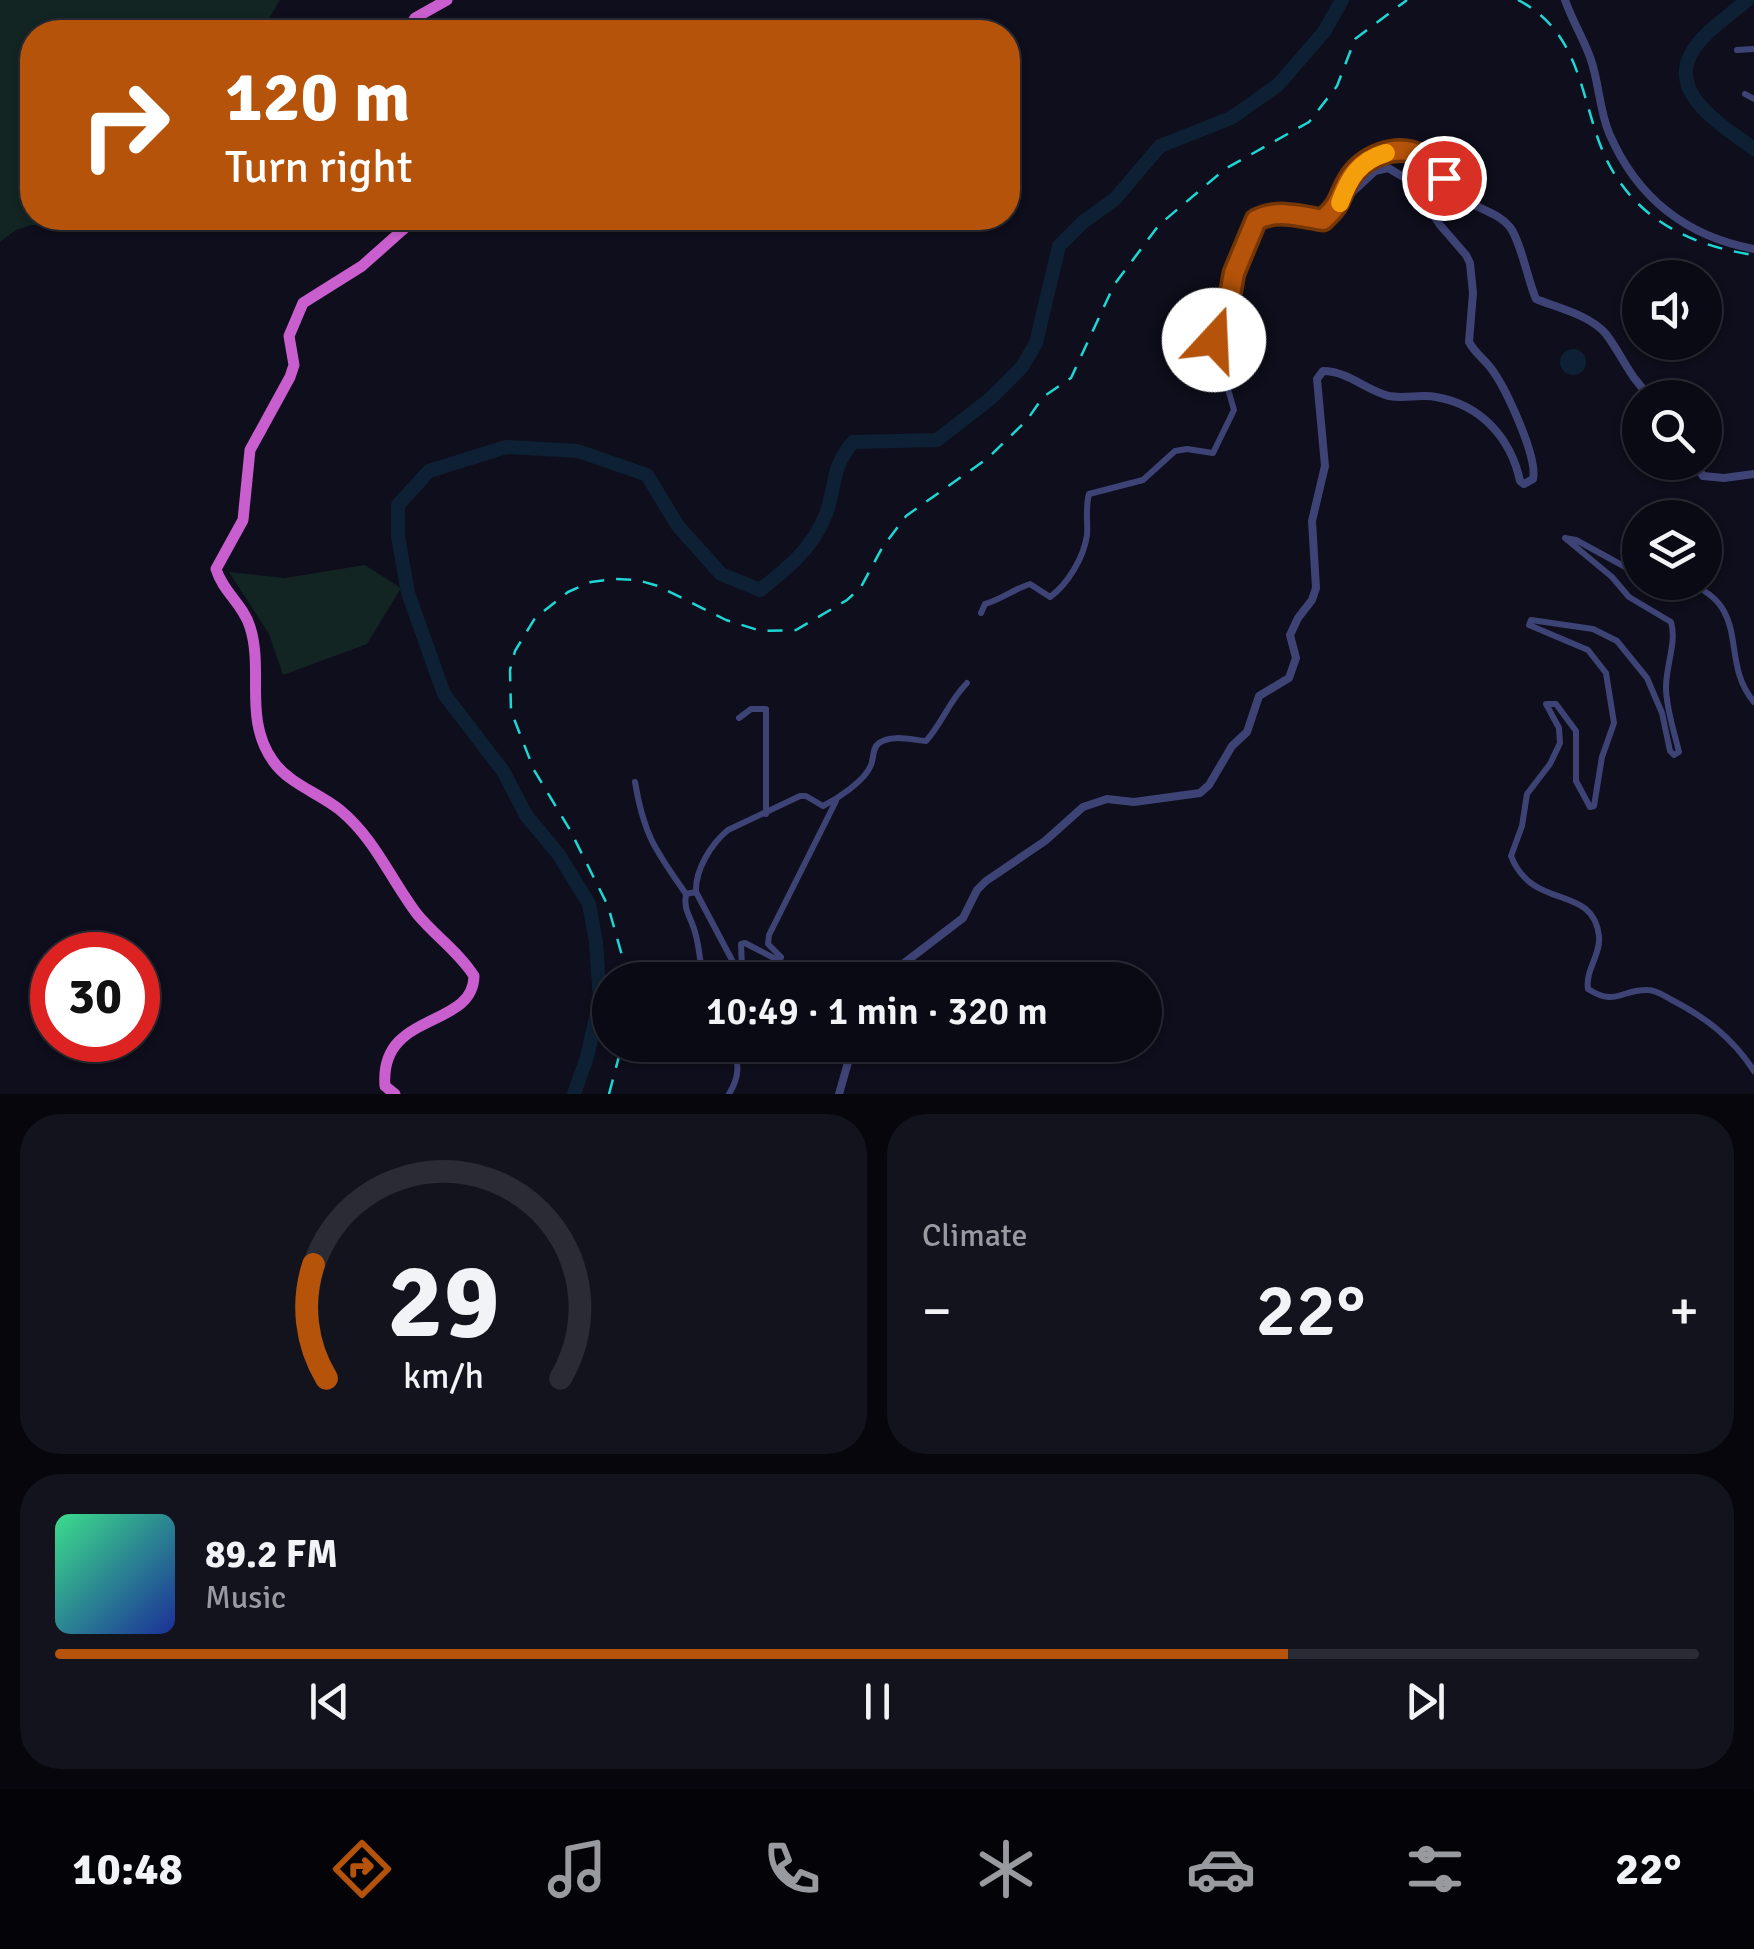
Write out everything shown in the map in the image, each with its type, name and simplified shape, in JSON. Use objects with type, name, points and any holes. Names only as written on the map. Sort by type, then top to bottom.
[{"type":"highway","points":[[414,20],[447,0]]},
{"type":"highway","points":[[395,1094],[386,1086],[384,1067],[393,1048],[404,1034],[466,1000],[474,988],[474,976],[417,913],[376,844],[339,808],[306,790],[274,763],[257,722],[251,630],[243,610],[220,583],[216,569],[244,520],[250,450],[294,365],[289,336],[303,303],[362,266],[402,230]]},
{"type":"street","points":[[1565,0],[1591,59],[1608,130],[1625,163],[1662,210],[1697,233],[1754,250]]},
{"type":"street","points":[[1736,50],[1754,49]]},
{"type":"street","points":[[1745,94],[1754,99]]},
{"type":"street","points":[[981,612],[985,604],[1030,584],[1050,597],[1063,588],[1087,536],[1084,510],[1088,494],[1143,480],[1175,451],[1214,454],[1234,410],[1214,340],[1228,306],[1234,273],[1256,220],[1285,214],[1323,220],[1340,204],[1346,184],[1360,166],[1375,156],[1409,151],[1425,157],[1464,199],[1509,225],[1536,299],[1592,322],[1606,334],[1633,380]]},
{"type":"street","points":[[906,962],[963,918],[986,881],[1044,841],[1083,807],[1107,799],[1134,802],[1200,793],[1246,732],[1259,696],[1289,678],[1296,658],[1290,635],[1316,588],[1312,521],[1325,466],[1317,379],[1322,371],[1336,371],[1388,396],[1437,397],[1460,406],[1504,437],[1515,455],[1520,481],[1524,484],[1533,480],[1536,469],[1530,446],[1491,368],[1470,342],[1472,293],[1466,255],[1412,182],[1394,170],[1375,171],[1356,192],[1348,196],[1344,192]]},
{"type":"street","points":[[1722,478],[1754,474]]},
{"type":"street","points":[[1622,565],[1565,538],[1622,589]]},
{"type":"street","points":[[1722,599],[1737,625],[1745,690],[1754,702]]},
{"type":"street","points":[[1634,600],[1672,622],[1674,634],[1666,663],[1666,693],[1679,752],[1670,751],[1662,713],[1641,668],[1617,641],[1593,629],[1531,620],[1529,625],[1535,629],[1561,636],[1598,658],[1606,672],[1614,723],[1602,757],[1594,806],[1590,807],[1576,781],[1576,732],[1556,704],[1546,704],[1559,728],[1560,743],[1550,764],[1527,794],[1522,826],[1511,856],[1518,874],[1537,890],[1580,903],[1594,918],[1599,947],[1588,975],[1588,989],[1598,996],[1615,999],[1654,990],[1702,1015],[1725,1034],[1754,1071]]},
{"type":"street","points":[[785,961],[744,942],[742,967],[734,962],[695,886],[702,864],[718,839],[728,830],[800,796],[823,806],[853,788],[870,768],[875,746],[897,738],[926,741],[938,728],[950,699],[967,684]]},
{"type":"street","points":[[739,718],[750,709],[766,709],[766,814]]},
{"type":"street","points":[[634,782],[642,822],[664,867],[686,894],[684,906],[696,933],[699,962]]},
{"type":"street","points":[[785,961],[768,944],[769,935],[840,793]]},
{"type":"street","points":[[686,894],[696,892]]},
{"type":"street","points":[[729,1094],[738,1080],[738,1062]]},
{"type":"street","points":[[838,1094],[848,1062]]},
{"type":"green space","points":[[0,0],[280,0],[268,20],[20,20],[20,229],[0,242]]},
{"type":"green space","points":[[365,565],[401,588],[367,644],[283,675],[269,634],[229,572],[285,578]]},
{"type":"water","points":[[1573,349],[1582,353],[1586,362],[1582,371],[1573,375],[1564,371],[1560,362],[1564,353]]},
{"type":"waterway","points":[[574,1094],[600,1000],[589,904],[559,855],[526,815],[503,771],[444,694],[408,593],[398,536],[398,505],[429,471],[506,447],[578,451],[647,475],[678,526],[721,574],[760,590],[790,565],[814,537],[826,514],[837,469],[853,442],[937,440],[990,399],[1022,367],[1036,343],[1059,246],[1115,199],[1160,146],[1231,118],[1278,85],[1324,32],[1342,0]]},
{"type":"waterway","points":[[1747,0],[1702,39],[1686,69],[1687,84],[1704,109],[1754,149]]},
{"type":"railway","points":[[623,962],[608,906],[534,770],[511,711],[510,670],[515,651],[535,618],[568,592],[591,582],[615,579],[658,586],[726,620],[761,631],[796,630],[847,600],[861,587],[882,548],[906,516],[988,458],[1027,420],[1043,397],[1071,378],[1114,285],[1159,225],[1225,169],[1309,122],[1337,86],[1355,39],[1407,0]]},
{"type":"railway","points":[[1518,0],[1537,12],[1563,42],[1608,162],[1638,204],[1678,232],[1727,250],[1754,255]]},
{"type":"railway","points":[[609,1094],[617,1062]]},
{"type":"slow traffic","points":[[1340,203],[1346,184],[1360,166],[1386,153]]},
{"type":"route","points":[[1214,340],[1228,306],[1234,273],[1261,216],[1285,214],[1323,220],[1340,204],[1346,184],[1360,166],[1390,151],[1409,151],[1425,157],[1444,178]]}]
